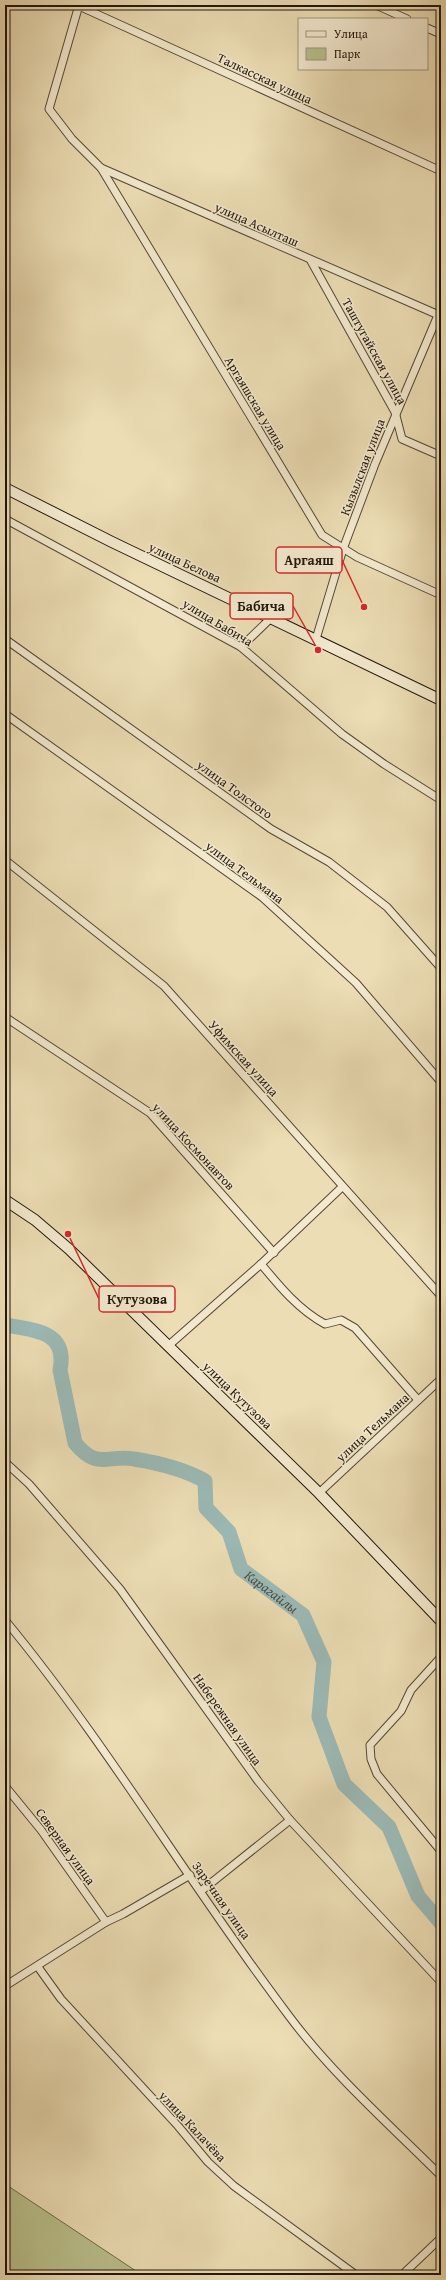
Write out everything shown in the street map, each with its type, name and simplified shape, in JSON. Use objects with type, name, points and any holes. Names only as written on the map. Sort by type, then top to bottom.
[{"type":"main road","name":"улица Белова","points":[[5,488],[112,542],[272,617],[441,700]]},
{"type":"main road","name":"улица Кутузова","points":[[5,1200],[35,1220],[69,1249],[319,1493],[441,1621]]},
{"type":"street","points":[[376,5],[405,18]]},
{"type":"street","name":"улица Асылташ","points":[[79,6],[49,109],[72,139],[101,168],[439,316]]},
{"type":"street","name":"Талкасская улица","points":[[79,6],[441,171]]},
{"type":"street","points":[[428,28],[441,34]]},
{"type":"street","name":"Аргаяшская улица","points":[[101,168],[322,535],[343,549],[441,595]]},
{"type":"street","name":"Таштугайская улица","points":[[312,261],[395,412],[402,439],[441,456]]},
{"type":"street","name":"Кызылская улица","points":[[316,639],[343,549],[395,412],[439,316],[441,308]]},
{"type":"street","name":"улица Бабича","points":[[5,519],[241,647],[342,734],[384,764],[441,800]]},
{"type":"street","points":[[241,647],[272,617]]},
{"type":"street","name":"улица Толстого","points":[[5,639],[271,829],[329,862],[386,907],[441,968]]},
{"type":"street","name":"улица Тельмана","points":[[5,714],[262,897],[356,983],[441,1082]]},
{"type":"street","name":"Уфимская улица","points":[[5,860],[164,986],[441,1296]]},
{"type":"street","name":"улица Космонавтов","points":[[5,1017],[150,1113],[274,1253]]},
{"type":"street","points":[[168,1346],[274,1253],[342,1187]]},
{"type":"street","points":[[261,1264],[285,1292],[314,1318],[325,1324],[341,1320],[355,1328],[418,1400]]},
{"type":"street","name":"улица Тельмана","points":[[319,1493],[441,1379]]},
{"type":"street","name":"Набережная улица","points":[[5,1462],[29,1484],[120,1589],[258,1781],[290,1820],[441,1982]]},
{"type":"street","name":"Заречная улица","points":[[5,1620],[81,1717],[290,2018],[344,2080],[441,2176]]},
{"type":"street","points":[[441,1657],[411,1690],[401,1711],[370,1745],[371,1759],[377,1774],[441,1851]]},
{"type":"street","name":"Северная улица","points":[[5,1786],[40,1830],[106,1922]]},
{"type":"street","points":[[201,1891],[290,1820]]},
{"type":"street","points":[[6,1982],[38,1967],[106,1922],[123,1914],[190,1875]]},
{"type":"street","name":"улица Калачёва","points":[[38,1967],[61,1999],[140,2087],[178,2126],[208,2162],[234,2186],[356,2275]]},
{"type":"street","points":[[402,2275],[441,2238]]},
{"type":"green space","points":[[5,2184],[142,2275],[5,2275]]},
{"type":"waterway","name":"Карагайлы","points":[[5,1325],[37,1331],[54,1340],[59,1347],[61,1357],[60,1370],[75,1443],[83,1452],[90,1457],[103,1460],[125,1458],[162,1465],[189,1473],[205,1481],[206,1508],[229,1532],[241,1569],[303,1615],[324,1662],[319,1717],[344,1784],[389,1827],[418,1896],[441,1923]]},
{"type":"place","name":"Аргаяш","points":[[364,607]]},
{"type":"place","name":"Бабича","points":[[318,650]]},
{"type":"place","name":"Кутузова","points":[[68,1234]]}]
